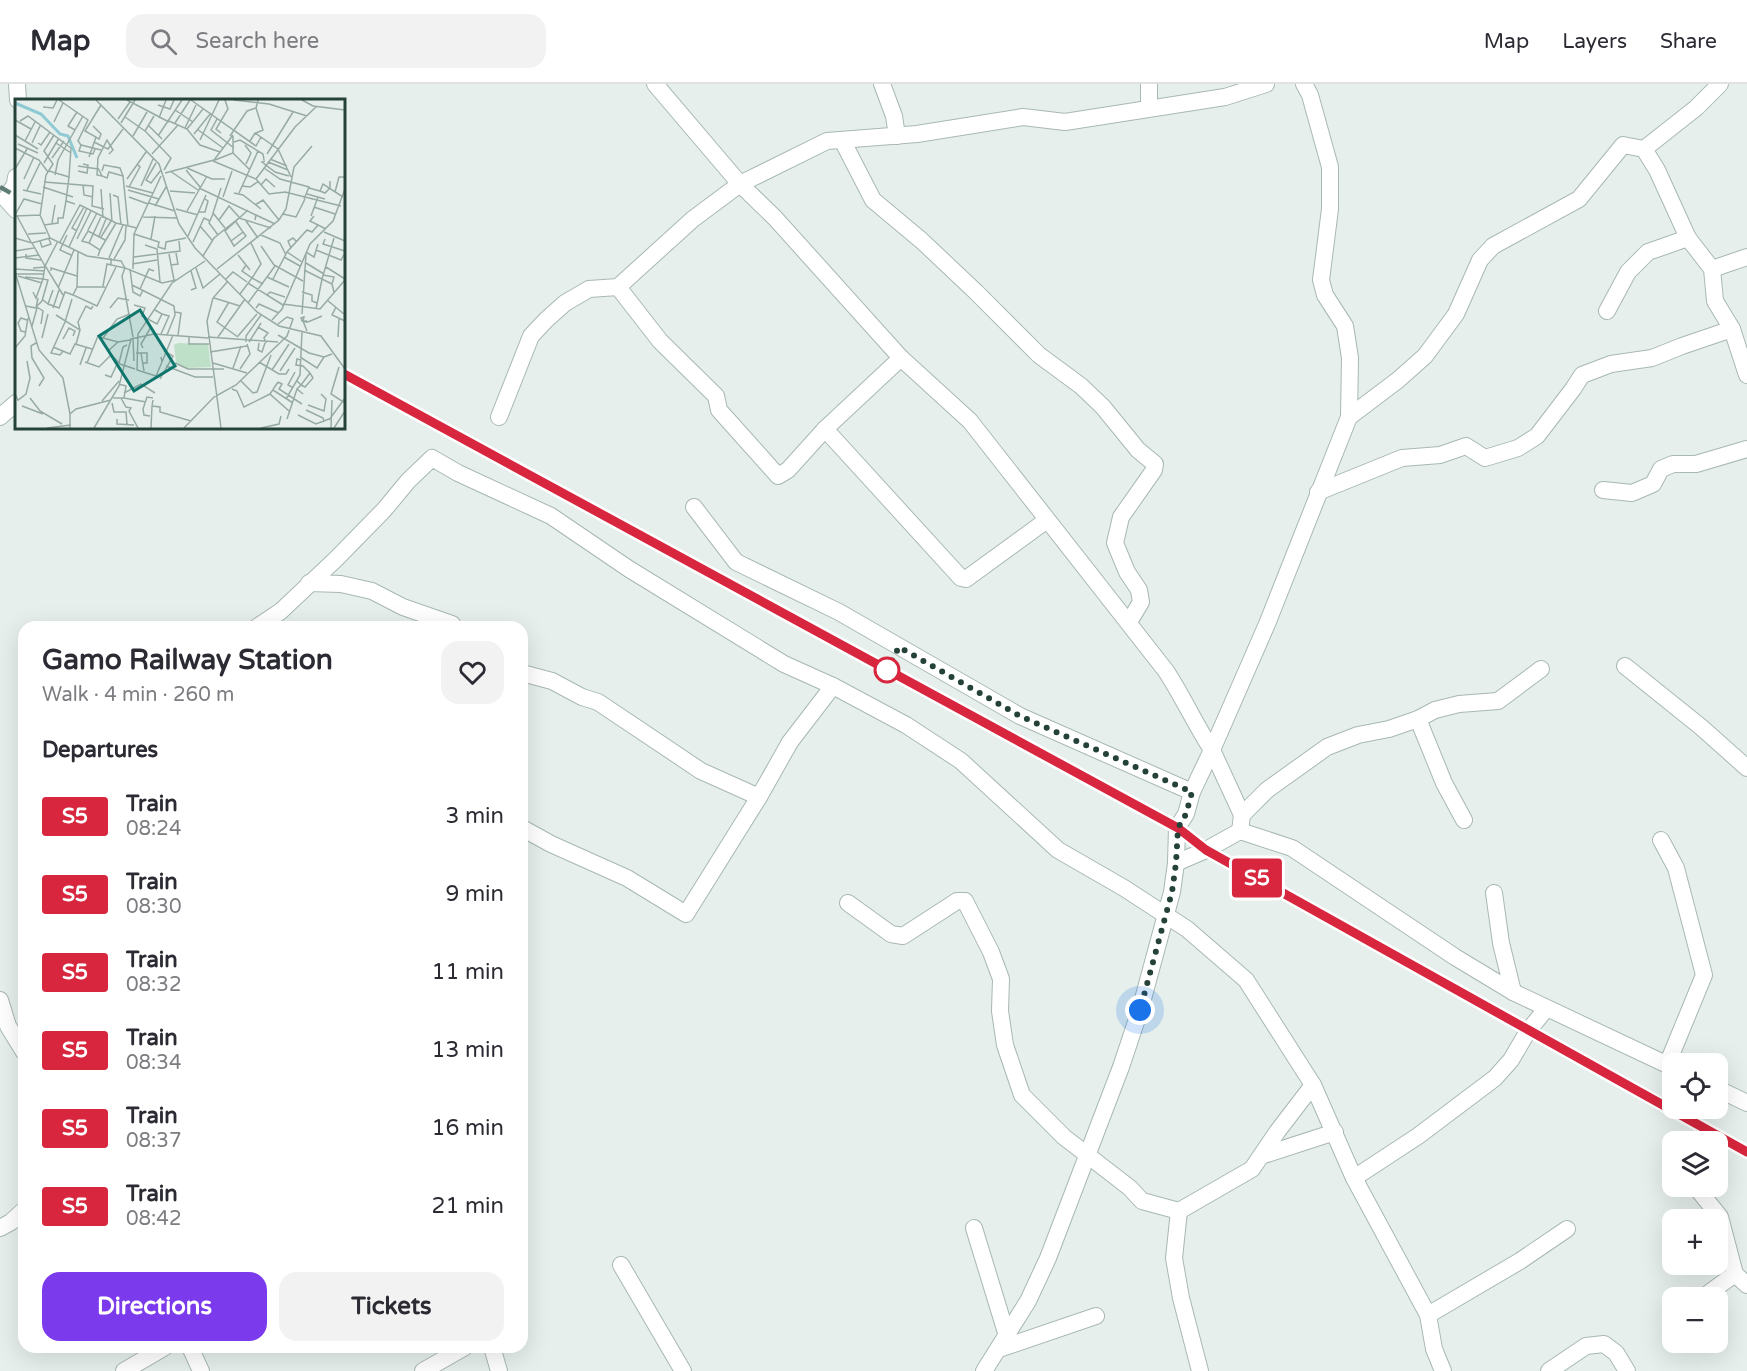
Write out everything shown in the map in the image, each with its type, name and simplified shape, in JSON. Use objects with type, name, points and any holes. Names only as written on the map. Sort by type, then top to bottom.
[{"type":"street","points":[[17,84],[18,99]]},
{"type":"street","points":[[655,84],[740,184],[775,218],[901,358],[970,421],[1129,622],[1181,693],[1194,724],[1212,750],[1241,823],[1292,848],[1455,957],[1513,992],[1662,1062]]},
{"type":"street","points":[[882,84],[894,116],[897,136]]},
{"type":"street","points":[[1149,84],[1149,108]]},
{"type":"street","points":[[499,417],[531,336],[566,303],[589,289],[606,286],[618,287],[693,219],[740,184],[827,141],[897,136],[1023,117],[1065,122],[1225,97],[1266,84]]},
{"type":"street","points":[[984,1371],[1028,1301],[1048,1258],[1088,1154],[1121,1067],[1166,916],[1176,863],[1178,828],[1267,624],[1349,417],[1350,358],[1345,326],[1324,295],[1321,280],[1330,209],[1330,167],[1310,95],[1304,84]]},
{"type":"street","points":[[1349,417],[1398,380],[1425,356],[1456,314],[1480,260],[1493,246],[1579,199],[1623,146],[1644,149],[1696,108],[1720,84]]},
{"type":"street","points":[[842,140],[873,200],[976,291],[1039,355],[1081,386],[1138,450],[1155,464],[1154,470],[1121,518],[1115,543],[1126,573],[1139,590],[1141,602],[1129,622]]},
{"type":"street","points":[[1644,149],[1657,170],[1688,238],[1712,269],[1715,302],[1743,347],[1747,375]]},
{"type":"street","points":[[8,204],[15,184]]},
{"type":"street","points":[[1607,311],[1628,272],[1648,252],[1688,238]]},
{"type":"street","points":[[1712,269],[1747,257]]},
{"type":"street","points":[[618,287],[660,341],[716,396],[719,410],[778,476],[788,470],[825,429],[901,358]]},
{"type":"street","points":[[1318,492],[1402,458],[1440,455],[1466,446],[1485,458],[1518,448],[1537,436],[1582,375],[1611,364],[1652,358],[1732,329]]},
{"type":"street","points":[[0,417],[15,404]]},
{"type":"street","points":[[825,429],[962,578],[966,579],[1047,520]]},
{"type":"street","points":[[1603,490],[1632,493],[1653,484],[1661,469],[1674,464],[1696,464],[1747,449]]},
{"type":"street","points":[[265,621],[281,611],[360,535],[408,481],[432,458],[458,473],[551,516],[629,569],[784,664],[833,686],[906,725],[961,761],[1058,850],[1124,888],[1187,930],[1246,980],[1313,1085],[1354,1178],[1428,1315],[1434,1349],[1443,1371]]},
{"type":"street","points":[[694,507],[736,562],[839,612],[1020,716],[1192,792]]},
{"type":"street","points":[[309,583],[341,584],[372,591],[403,607],[443,621]]},
{"type":"street","points":[[1625,666],[1701,727],[1747,768]]},
{"type":"street","points":[[1176,863],[1241,823],[1267,790],[1327,747],[1358,735],[1389,729],[1418,719],[1435,710],[1459,704],[1497,701],[1541,669]]},
{"type":"street","points":[[528,675],[552,681],[598,702],[701,771],[759,797]]},
{"type":"street","points":[[528,831],[627,878],[687,914],[790,742],[833,686]]},
{"type":"street","points":[[1418,719],[1444,783],[1464,820]]},
{"type":"street","points":[[1661,840],[1676,868],[1704,975],[1675,1053]]},
{"type":"street","points":[[1494,893],[1501,943],[1513,992]]},
{"type":"street","points":[[848,903],[891,934],[903,936],[957,901],[965,901],[991,952],[1000,979],[1000,1011],[1005,1045],[1022,1095],[1064,1137],[1130,1188],[1142,1201],[1179,1211],[1252,1169],[1313,1085]]},
{"type":"street","points":[[0,1000],[8,1026],[18,1042]]},
{"type":"street","points":[[1354,1178],[1418,1136],[1495,1078],[1511,1060],[1528,1030],[1546,1009]]},
{"type":"street","points":[[1728,1094],[1747,1103]]},
{"type":"street","points":[[1261,1156],[1335,1132]]},
{"type":"street","points":[[1704,1197],[1720,1217],[1741,1280],[1726,1287]]},
{"type":"street","points":[[1179,1211],[1174,1258],[1181,1298],[1200,1371]]},
{"type":"street","points":[[0,1228],[18,1216]]},
{"type":"street","points":[[974,1228],[1003,1342]]},
{"type":"street","points":[[1428,1315],[1520,1261],[1567,1229]]},
{"type":"street","points":[[621,1265],[683,1371]]},
{"type":"street","points":[[1003,1342],[1096,1316]]},
{"type":"street","points":[[1550,1371],[1586,1346],[1604,1344],[1616,1353],[1627,1371]]},
{"type":"street","points":[[124,1371],[155,1353]]},
{"type":"street","points":[[193,1353],[201,1371]]},
{"type":"street","points":[[423,1371],[454,1353]]},
{"type":"street","points":[[494,1353],[499,1371]]},
{"type":"railway","points":[[0,187],[15,195]]},
{"type":"railway","points":[[345,375],[1177,828],[1206,850],[1747,1152]]},
{"type":"train","name":"S5","points":[[345,375],[1178,828],[1206,850],[1747,1152]]},
{"type":"route","points":[[887,670],[899,647],[1020,716],[1192,792],[1186,814],[1178,828],[1172,892],[1140,1010]]}]
